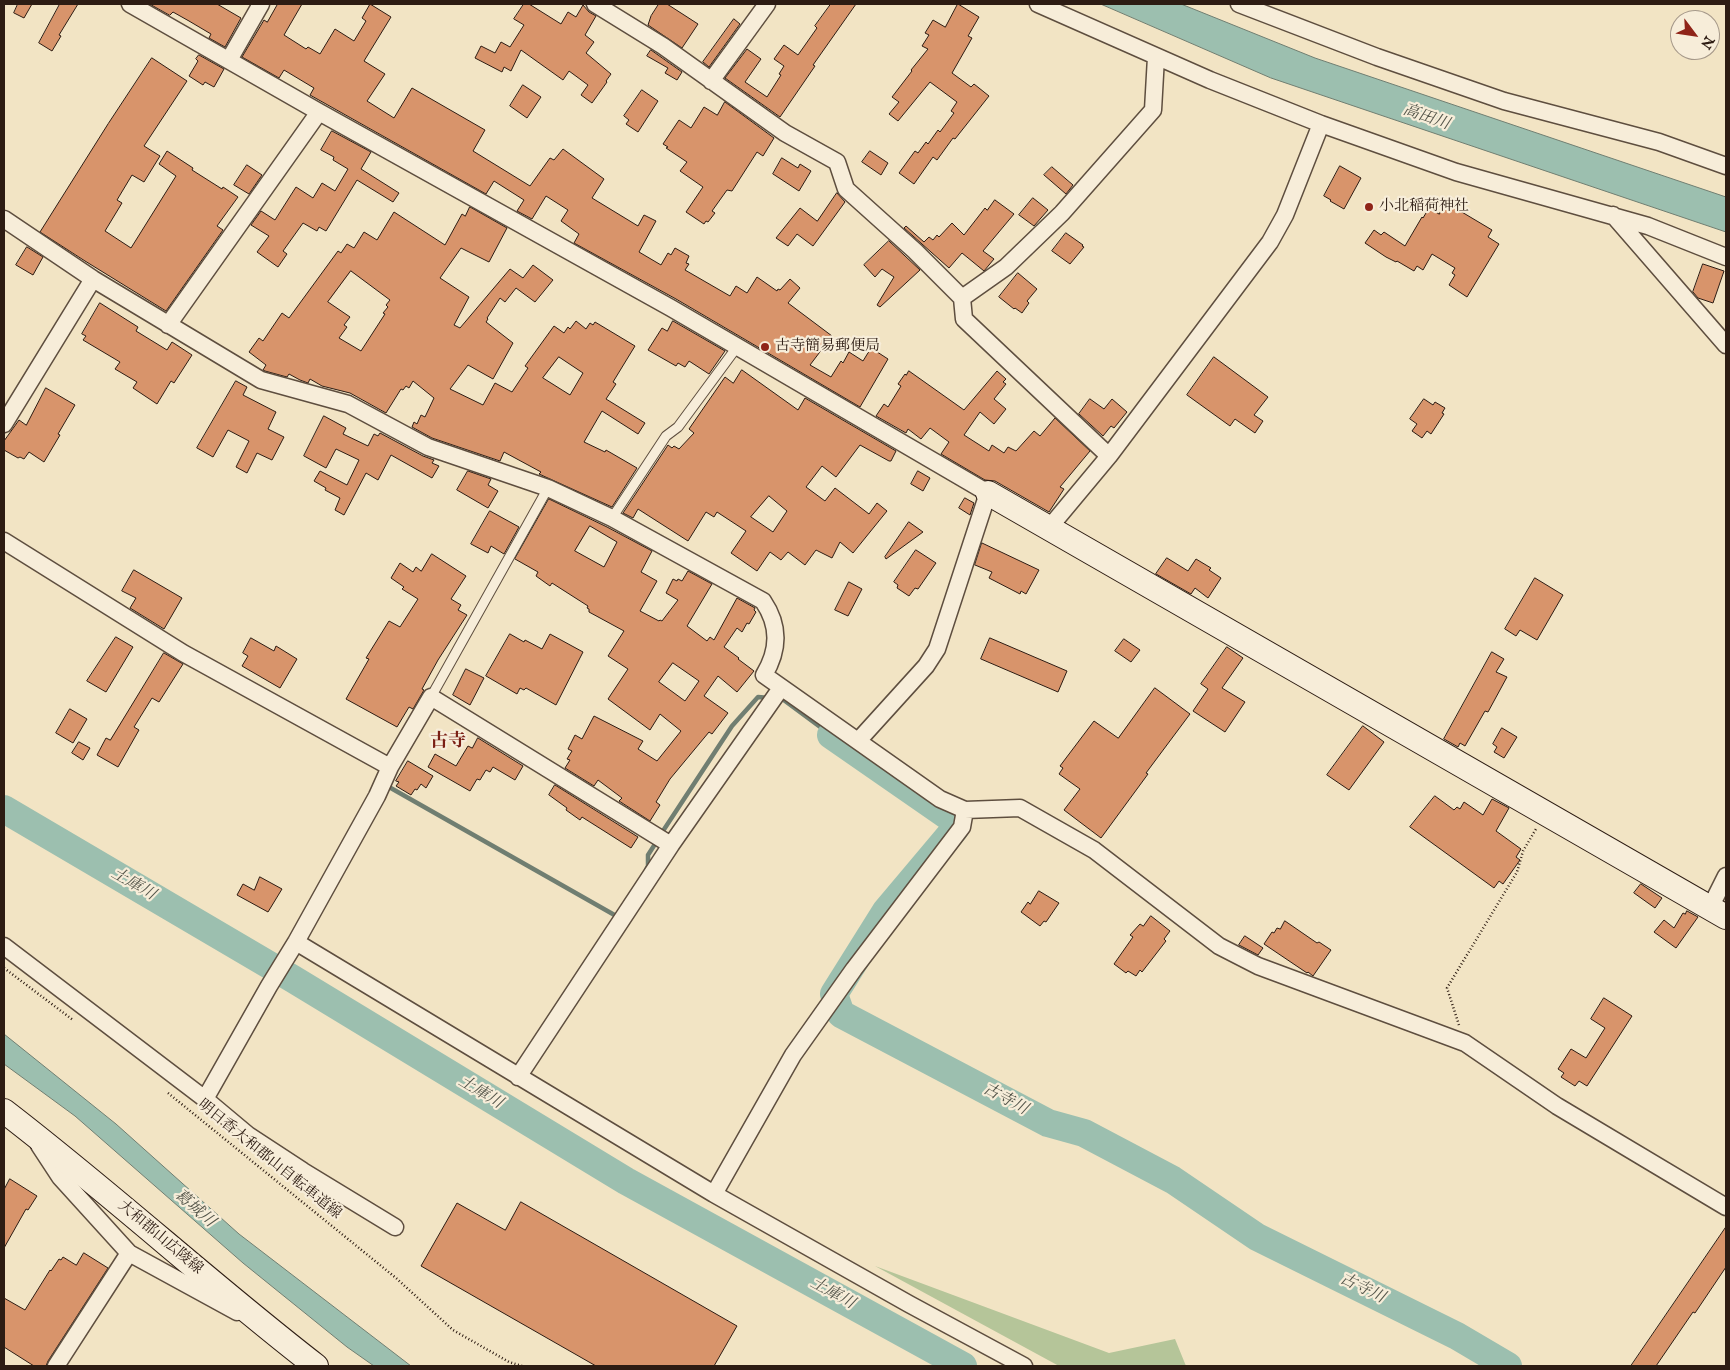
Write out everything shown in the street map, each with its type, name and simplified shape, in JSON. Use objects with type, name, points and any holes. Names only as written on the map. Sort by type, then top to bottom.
[{"type":"street","points":[[130,4],[319,112],[671,308],[988,493],[1718,913],[1726,876]]},
{"type":"street","points":[[229,60],[261,4]]},
{"type":"street","points":[[595,4],[663,46],[785,133],[837,162],[846,188],[916,251],[962,298],[964,319],[1109,456]]},
{"type":"street","points":[[711,81],[767,4]]},
{"type":"street","points":[[1038,4],[1156,57],[1321,124],[1464,174],[1648,226],[1726,257]]},
{"type":"street","points":[[1239,4],[1377,57],[1504,101],[1659,142],[1726,166]]},
{"type":"street","points":[[962,298],[1006,267],[1062,214],[1152,110],[1156,57]]},
{"type":"street","points":[[168,325],[319,112]]},
{"type":"street","points":[[1049,528],[1109,456],[1270,242],[1284,215],[1321,124]]},
{"type":"street","points":[[1613,215],[1726,345]]},
{"type":"street","points":[[4,219],[93,279],[261,380],[348,404],[428,447],[548,488],[612,518],[763,602],[771,613],[777,641],[772,662],[764,675],[940,799],[966,810],[1020,808],[1094,850],[1219,946],[1258,966],[1465,1043],[1557,1106],[1726,1207]]},
{"type":"street","points":[[4,424],[93,279]]},
{"type":"street","points":[[858,741],[926,666],[937,649],[988,493]]},
{"type":"street","points":[[4,542],[183,653],[390,767]]},
{"type":"street","points":[[518,1076],[671,845],[781,688]]},
{"type":"street","points":[[206,1099],[377,796],[390,767],[431,697],[671,845]]},
{"type":"street","points":[[714,1194],[793,1055],[854,969],[962,826],[966,810]]},
{"type":"street","points":[[4,946],[206,1099],[248,1135],[395,1227]]},
{"type":"street","points":[[291,948],[518,1076],[714,1194],[909,1304],[1024,1366]]},
{"type":"street","name":"大和郡山広陵線","points":[[4,1111],[114,1199],[269,1330],[316,1366]]},
{"type":"street","points":[[31,1132],[60,1177],[129,1253],[269,1330]]},
{"type":"street","points":[[56,1366],[129,1253]]},
{"type":"lane","points":[[612,518],[666,436],[678,427],[737,347]]},
{"type":"lane","points":[[431,697],[548,488]]},
{"type":"path","points":[[1465,1043],[1447,988],[1518,872],[1523,851],[1545,814]]},
{"type":"path","points":[[4,968],[75,1022]]},
{"type":"path","name":"明日香大和郡山自転車道線","points":[[163,1088],[396,1278],[453,1330],[509,1362],[522,1366]]},
{"type":"shaded area","points":[[875,1266],[1109,1353],[1175,1339],[1186,1366],[1059,1366]]},
{"type":"water","name":"高田川","points":[[1101,4],[1181,4],[1315,58],[1726,197],[1726,232],[1271,78]]},
{"type":"water","name":"葛城川","points":[[4,1034],[116,1124],[239,1234],[411,1366],[374,1366],[347,1347],[243,1263],[75,1116],[4,1064]]},
{"type":"building","points":[[18,4],[32,4],[24,18],[14,13]]},
{"type":"building","points":[[60,4],[78,4],[59,35],[61,36],[52,51],[39,43]]},
{"type":"building","points":[[150,4],[217,4],[241,18],[225,47],[209,38],[211,34],[189,21],[173,12],[170,15]]},
{"type":"building","points":[[278,4],[302,4],[284,35],[306,49],[308,47],[320,54],[335,29],[354,41],[366,21],[362,18],[370,4],[391,17],[364,61],[385,74],[367,101],[394,118],[412,88],[485,130],[473,151],[530,186],[550,158],[554,160],[563,149],[604,179],[592,198],[638,226],[644,215],[656,221],[639,252],[661,265],[668,253],[671,255],[675,248],[689,256],[686,263],[689,264],[685,270],[730,296],[736,286],[747,293],[757,277],[777,291],[790,279],[800,288],[788,303],[832,336],[810,365],[831,377],[841,361],[843,363],[849,352],[863,361],[871,348],[888,359],[860,407],[676,299],[574,243],[579,234],[561,221],[568,210],[546,196],[532,219],[517,211],[524,200],[494,181],[486,194],[310,95],[314,88],[284,70],[279,78],[242,57],[264,20],[267,22]]},
{"type":"building","points":[[524,4],[529,4],[561,24],[568,12],[576,17],[583,5],[596,16],[585,35],[594,42],[586,53],[611,74],[592,103],[581,95],[588,85],[569,71],[563,80],[521,50],[511,71],[504,67],[502,72],[475,58],[481,46],[495,53],[501,42],[510,47],[524,25],[514,19]]},
{"type":"building","points":[[659,4],[667,4],[698,24],[682,48],[648,25],[651,16]]},
{"type":"building","points":[[831,4],[856,4],[813,65],[815,66],[780,117],[725,78],[747,49],[761,59],[745,82],[767,97],[781,75],[779,74],[784,66],[774,59],[784,45],[798,55]]},
{"type":"building","points":[[958,4],[979,17],[968,36],[972,38],[952,73],[971,87],[974,84],[989,96],[937,160],[933,157],[914,184],[899,173],[915,151],[918,153],[926,142],[928,144],[938,130],[940,132],[954,113],[951,111],[957,102],[930,82],[898,121],[889,114],[899,102],[892,97],[928,49],[922,46],[929,35],[925,33],[933,20],[945,27]]},
{"type":"building","points":[[734,19],[740,24],[709,67],[703,62]]},
{"type":"building","points":[[651,50],[682,72],[677,80],[665,73],[668,68],[647,56]]},
{"type":"building","points":[[199,55],[224,69],[214,87],[205,82],[203,85],[189,76],[198,61],[196,59]]},
{"type":"building","points":[[152,58],[187,81],[144,146],[160,156],[144,182],[132,175],[117,200],[122,203],[105,231],[131,248],[176,176],[159,164],[167,151],[193,168],[192,170],[238,197],[217,226],[223,230],[166,311],[40,232]]},
{"type":"building","points":[[523,85],[541,97],[527,118],[510,106]]},
{"type":"building","points":[[642,90],[658,101],[638,132],[626,124],[629,120],[624,116]]},
{"type":"building","points":[[725,102],[774,138],[763,156],[757,152],[732,191],[727,190],[712,211],[715,213],[704,224],[686,212],[703,187],[680,171],[687,162],[663,144],[679,120],[691,128],[704,107],[717,115]]},
{"type":"building","points":[[332,131],[371,152],[361,169],[399,193],[393,202],[357,180],[326,231],[319,227],[317,231],[303,223],[283,251],[287,254],[278,267],[257,252],[269,236],[251,225],[261,211],[275,220],[296,187],[313,198],[322,183],[335,191],[348,169],[333,160],[334,157],[321,150]]},
{"type":"building","points":[[870,151],[888,163],[881,175],[862,162]]},
{"type":"building","points":[[782,158],[798,168],[800,164],[811,171],[799,191],[773,174]]},
{"type":"building","points":[[247,165],[262,175],[249,194],[234,185]]},
{"type":"building","points":[[1340,166],[1361,178],[1344,209],[1324,196]]},
{"type":"building","points":[[1052,167],[1073,185],[1066,194],[1044,175]]},
{"type":"building","points":[[837,193],[845,202],[813,246],[797,234],[788,246],[776,238],[800,208],[817,221]]},
{"type":"building","points":[[1033,198],[1048,210],[1034,226],[1019,215]]},
{"type":"building","points":[[995,200],[1014,214],[983,251],[994,259],[984,271],[962,253],[949,268],[904,228],[906,226],[924,242],[929,237],[933,240],[937,235],[939,237],[952,223],[964,235],[985,208],[987,210]]},
{"type":"building","points":[[1445,202],[1492,230],[1488,237],[1499,244],[1467,297],[1449,285],[1455,275],[1452,273],[1455,268],[1432,254],[1423,270],[1417,266],[1414,271],[1386,257],[1365,243],[1374,230],[1381,235],[1384,232],[1405,246],[1429,208],[1439,214]]},
{"type":"building","points":[[470,207],[507,228],[489,262],[461,248],[440,278],[469,297],[454,325],[460,328],[510,269],[523,278],[533,265],[553,280],[535,302],[516,288],[505,302],[500,298],[486,322],[513,343],[493,379],[468,365],[450,389],[483,405],[495,383],[512,392],[528,368],[525,366],[554,326],[564,333],[576,321],[586,329],[590,323],[593,325],[595,322],[635,346],[613,382],[616,384],[606,399],[645,423],[638,434],[602,411],[584,442],[605,452],[606,450],[637,468],[612,507],[539,474],[541,472],[504,452],[500,461],[432,438],[412,427],[414,422],[417,424],[421,415],[425,417],[434,398],[413,381],[409,388],[406,386],[403,390],[401,389],[386,413],[350,393],[322,386],[310,379],[308,383],[289,374],[287,377],[265,371],[263,370],[266,365],[249,352],[259,338],[263,341],[282,313],[289,318],[338,251],[341,253],[347,244],[354,248],[364,232],[377,240],[394,212],[445,245],[462,214],[465,216]],"holes":[[[351,271],[390,300],[386,305],[388,307],[383,313],[385,314],[361,351],[339,338],[347,327],[344,325],[350,317],[328,302]],[[559,357],[583,373],[570,395],[543,378]]]},
{"type":"building","points":[[1066,233],[1084,247],[1070,264],[1052,251]]},
{"type":"building","points":[[889,241],[920,270],[880,307],[877,305],[894,277],[882,269],[875,277],[864,265]]},
{"type":"building","points":[[27,247],[43,257],[33,275],[16,265]]},
{"type":"building","points":[[1703,264],[1724,271],[1713,303],[1698,298],[1693,292]]},
{"type":"building","points":[[1018,273],[1037,289],[1027,301],[1029,303],[1022,313],[999,297]]},
{"type":"building","points":[[100,303],[138,327],[136,331],[167,350],[172,342],[192,355],[174,383],[171,381],[157,404],[133,388],[137,382],[115,369],[120,362],[83,340],[86,336],[82,334]]},
{"type":"building","points":[[673,321],[725,351],[709,374],[689,361],[685,367],[678,363],[676,366],[648,350],[662,328],[667,331]]},
{"type":"building","points":[[1214,357],[1268,397],[1254,415],[1263,421],[1255,433],[1235,419],[1230,426],[1187,395]]},
{"type":"building","points":[[742,370],[798,410],[805,398],[896,451],[891,461],[889,461],[860,445],[836,477],[822,466],[806,487],[825,501],[835,488],[869,514],[877,503],[887,511],[853,553],[840,542],[832,558],[816,550],[805,565],[788,552],[781,560],[770,552],[757,571],[731,553],[746,531],[717,512],[714,517],[706,512],[688,541],[638,509],[633,518],[623,513],[668,445],[679,449],[694,433],[689,429],[725,377],[733,383]],"holes":[[[769,496],[787,511],[773,532],[751,517]]]},
{"type":"building","points":[[909,371],[964,410],[997,371],[1006,379],[1003,382],[1006,384],[994,399],[1006,409],[994,424],[980,412],[964,435],[989,451],[992,445],[1004,453],[1008,447],[1016,451],[1034,431],[1040,436],[1055,418],[1090,451],[1060,487],[1064,489],[1049,512],[995,481],[985,480],[941,454],[949,442],[930,428],[921,439],[908,429],[906,433],[876,416],[884,404],[888,407],[901,386],[898,384]]},
{"type":"building","points":[[236,381],[247,387],[243,395],[276,412],[268,429],[284,437],[272,460],[257,453],[247,473],[236,467],[249,441],[228,430],[213,457],[197,448]]},
{"type":"building","points":[[46,388],[75,405],[44,462],[29,452],[24,459],[18,458],[4,450],[4,441],[19,420],[26,425]]},
{"type":"building","points":[[1090,399],[1104,409],[1112,399],[1127,412],[1114,428],[1111,426],[1103,436],[1079,414]]},
{"type":"building","points":[[1424,399],[1433,405],[1435,402],[1445,408],[1442,413],[1444,414],[1431,434],[1427,431],[1422,438],[1412,431],[1417,424],[1410,419]]},
{"type":"building","points":[[324,416],[346,428],[343,434],[368,446],[374,434],[378,436],[380,433],[434,460],[432,463],[439,466],[432,478],[391,455],[378,480],[366,473],[344,515],[335,510],[340,498],[325,490],[326,488],[314,481],[320,471],[347,485],[359,460],[336,449],[326,468],[304,456]]},
{"type":"building","points":[[468,471],[491,479],[488,485],[498,491],[488,508],[457,490]]},
{"type":"building","points":[[918,471],[930,478],[923,491],[911,484]]},
{"type":"building","points":[[965,498],[974,503],[970,515],[959,508]]},
{"type":"building","points":[[549,499],[652,551],[641,572],[657,581],[640,611],[662,621],[678,600],[666,593],[673,579],[682,581],[688,571],[712,584],[687,626],[707,641],[710,637],[714,640],[737,598],[755,608],[756,612],[749,624],[747,623],[742,632],[737,628],[724,647],[754,671],[737,692],[718,676],[704,696],[728,713],[712,734],[709,732],[670,779],[656,802],[660,805],[650,821],[619,801],[622,798],[598,780],[594,786],[565,768],[570,760],[567,759],[572,751],[568,749],[575,735],[582,739],[594,716],[643,741],[638,749],[657,761],[681,731],[660,714],[650,730],[608,699],[628,669],[608,656],[624,631],[589,612],[588,606],[552,583],[550,586],[536,576],[538,572],[515,559]],"holes":[[[590,526],[617,542],[604,567],[575,551]],[[673,663],[699,681],[685,701],[659,682]]]},
{"type":"building","points":[[490,511],[519,527],[504,554],[491,546],[488,553],[471,544]]},
{"type":"building","points":[[909,522],[923,532],[886,559],[885,557]]},
{"type":"building","points":[[982,543],[1039,570],[1026,594],[1021,591],[1020,594],[989,578],[992,572],[975,565]]},
{"type":"building","points":[[916,550],[936,563],[918,589],[915,588],[909,596],[897,588],[898,585],[894,582]]},
{"type":"building","points":[[432,554],[466,576],[451,599],[461,605],[458,610],[467,615],[438,660],[413,709],[409,707],[397,727],[346,699],[369,659],[366,658],[389,621],[400,627],[418,599],[402,589],[404,587],[391,578],[400,563],[413,572],[416,567],[421,571]]},
{"type":"building","points":[[1167,558],[1188,571],[1196,559],[1211,568],[1209,570],[1221,578],[1208,598],[1195,588],[1191,594],[1156,574]]},
{"type":"building","points":[[134,570],[182,598],[164,629],[130,608],[136,598],[122,591]]},
{"type":"building","points":[[1535,578],[1563,595],[1537,640],[1520,630],[1516,636],[1505,629]]},
{"type":"building","points":[[849,582],[862,589],[848,616],[835,610]]},
{"type":"building","points":[[510,634],[542,649],[550,634],[583,652],[556,705],[526,688],[524,690],[520,688],[517,694],[486,676]]},
{"type":"building","points":[[116,637],[133,647],[106,692],[87,681]]},
{"type":"building","points":[[251,638],[274,651],[276,646],[297,659],[280,688],[242,666],[248,656],[243,653]]},
{"type":"building","points":[[990,638],[1067,671],[1058,692],[981,659]]},
{"type":"building","points":[[1124,639],[1140,650],[1131,662],[1115,651]]},
{"type":"building","points":[[1227,647],[1243,658],[1222,688],[1245,702],[1225,732],[1193,711],[1208,689],[1201,684]]},
{"type":"building","points":[[1492,652],[1504,659],[1496,672],[1507,677],[1488,712],[1485,711],[1465,746],[1460,743],[1458,747],[1444,739]]},
{"type":"building","points":[[164,653],[183,664],[159,702],[152,698],[134,727],[139,730],[118,767],[97,755],[106,738],[110,740]]},
{"type":"building","points":[[466,669],[484,678],[470,705],[453,695]]},
{"type":"building","points":[[1155,688],[1190,714],[1101,838],[1064,810],[1080,789],[1059,774],[1063,768],[1060,766],[1094,721],[1118,738]]},
{"type":"building","points":[[70,709],[87,719],[73,743],[56,733]]},
{"type":"building","points":[[1363,726],[1384,742],[1349,790],[1327,775]]},
{"type":"building","points":[[1502,728],[1517,737],[1504,758],[1494,752],[1497,747],[1493,744]]},
{"type":"building","points":[[478,738],[523,766],[515,780],[493,767],[490,772],[486,770],[480,780],[477,779],[470,791],[428,767],[435,754],[456,766],[468,746],[472,748]]},
{"type":"building","points":[[79,742],[90,748],[83,760],[72,753]]},
{"type":"building","points":[[408,761],[433,776],[426,788],[421,784],[411,795],[396,786],[399,782],[396,781]]},
{"type":"building","points":[[555,785],[638,837],[631,848],[582,817],[580,820],[566,810],[567,808],[549,795]]},
{"type":"building","points":[[1435,796],[1454,810],[1457,807],[1460,809],[1464,802],[1483,815],[1492,799],[1509,808],[1496,831],[1521,849],[1516,857],[1520,860],[1503,884],[1499,881],[1494,888],[1410,827]]},
{"type":"building","points":[[260,877],[282,889],[268,912],[237,895],[243,884],[254,890]]},
{"type":"building","points":[[1641,884],[1662,898],[1655,908],[1634,893]]},
{"type":"building","points":[[1039,891],[1059,903],[1046,922],[1044,921],[1040,926],[1021,912],[1028,902],[1030,904]]},
{"type":"building","points":[[1687,911],[1698,917],[1676,948],[1654,932],[1664,920],[1674,928],[1683,913],[1685,914]]},
{"type":"building","points":[[1151,916],[1170,931],[1164,939],[1166,941],[1142,972],[1140,970],[1136,976],[1128,971],[1126,973],[1114,964],[1133,937],[1130,935],[1140,924],[1143,926]]},
{"type":"building","points":[[1285,921],[1317,943],[1319,942],[1331,950],[1313,976],[1264,944],[1272,932],[1274,933],[1277,928],[1280,929]]},
{"type":"building","points":[[1245,936],[1263,948],[1258,955],[1239,945]]},
{"type":"building","points":[[1604,998],[1632,1016],[1587,1086],[1579,1081],[1575,1086],[1561,1077],[1564,1073],[1558,1069],[1571,1049],[1586,1058],[1605,1028],[1591,1019]]},
{"type":"building","points":[[10,1179],[37,1196],[28,1210],[26,1209],[4,1248],[4,1190]]},
{"type":"building","points":[[521,1202],[737,1326],[714,1366],[596,1366],[421,1266],[457,1203],[505,1230]]},
{"type":"building","points":[[1726,1227],[1726,1267],[1695,1313],[1693,1312],[1656,1366],[1631,1366]]},
{"type":"building","points":[[84,1253],[108,1268],[46,1366],[34,1366],[4,1347],[4,1298],[25,1310],[59,1259],[61,1260],[63,1257],[76,1265]]},
{"type":"waterway","points":[[661,834],[732,726],[758,697],[770,698]]},
{"type":"waterway","points":[[778,698],[781,698],[831,735]]},
{"type":"waterway","name":"古寺川","points":[[831,735],[955,821],[955,829],[886,911],[834,994],[841,1014],[1048,1123],[1084,1133],[1173,1180],[1257,1237],[1457,1336],[1508,1366]]},
{"type":"waterway","points":[[389,787],[618,917]]},
{"type":"waterway","name":"土庫川","points":[[4,809],[293,979],[626,1181],[963,1366]]},
{"type":"waterway","points":[[646,870],[648,855],[657,841]]},
{"type":"place","name":"小北稲荷神社","points":[[1369,207]]},
{"type":"place","name":"古寺簡易郵便局","points":[[765,347]]},
{"type":"district","name":"古寺","points":[[448,742]]}]
